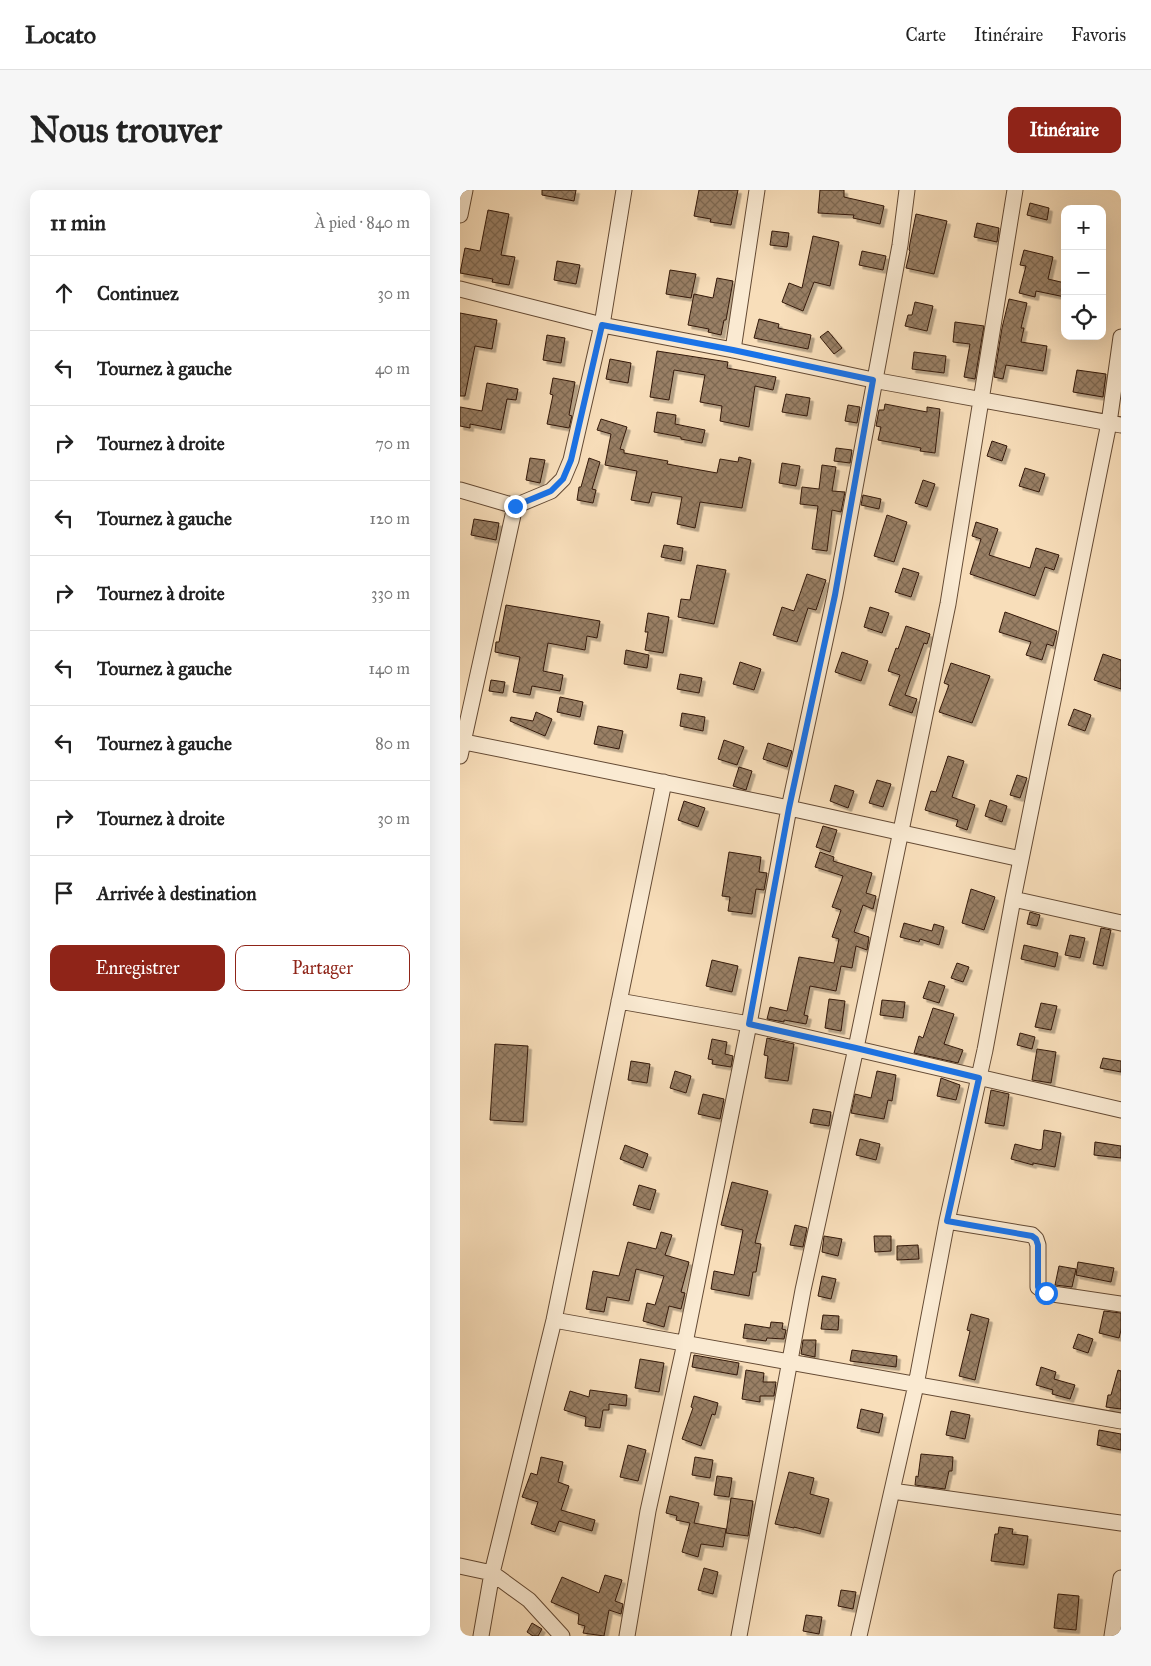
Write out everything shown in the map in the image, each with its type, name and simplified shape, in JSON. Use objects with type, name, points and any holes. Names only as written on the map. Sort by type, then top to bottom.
[{"type":"street","points":[[460,215],[465,190]]},
{"type":"street","points":[[460,490],[515,506],[551,491],[563,479],[571,460],[602,325],[624,190]]},
{"type":"street","points":[[733,350],[757,190]]},
{"type":"street","points":[[627,1636],[648,1511],[685,1343],[749,1024],[789,808],[835,595],[873,380],[900,244],[907,190]]},
{"type":"street","points":[[738,1636],[803,1290],[856,1048],[948,604],[1015,190]]},
{"type":"street","points":[[460,289],[602,325],[733,350],[873,380],[1115,424]]},
{"type":"street","points":[[858,1636],[916,1385],[947,1221],[979,1078],[1021,859],[1115,424],[1121,337]]},
{"type":"street","points":[[515,506],[461,746],[664,782],[901,831],[1021,859]]},
{"type":"street","points":[[481,1636],[492,1573],[554,1320],[664,782]]},
{"type":"street","points":[[1013,899],[1121,923]]},
{"type":"street","points":[[619,1001],[749,1024],[1121,1110]]},
{"type":"street","points":[[947,1221],[1032,1236],[1036,1239],[1038,1245],[1038,1287],[1040,1290],[1046,1293],[1121,1304]]},
{"type":"street","points":[[554,1320],[1121,1421]]},
{"type":"street","points":[[892,1492],[1121,1523]]},
{"type":"street","points":[[460,1566],[492,1573],[529,1600],[562,1636]]},
{"type":"street","points":[[1112,1636],[1121,1578]]},
{"type":"building","points":[[542,190],[576,190],[574,201],[542,195]]},
{"type":"building","points":[[699,190],[738,190],[731,225],[710,222],[711,219],[694,216]]},
{"type":"building","points":[[820,190],[844,190],[844,197],[884,206],[880,224],[853,218],[854,215],[818,213]]},
{"type":"building","points":[[1030,203],[1049,208],[1047,220],[1027,215]]},
{"type":"building","points":[[488,210],[509,214],[501,255],[515,257],[509,285],[492,282],[493,279],[460,273],[465,248],[480,251]]},
{"type":"building","points":[[916,214],[947,221],[934,274],[906,268]]},
{"type":"building","points":[[977,223],[999,228],[997,242],[974,237]]},
{"type":"building","points":[[772,231],[789,233],[787,247],[770,245]]},
{"type":"building","points":[[813,236],[839,242],[830,286],[814,282],[803,311],[782,302],[789,283],[802,288]]},
{"type":"building","points":[[1024,250],[1053,257],[1048,279],[1061,282],[1061,296],[1036,291],[1035,297],[1019,293],[1026,266],[1020,265]]},
{"type":"building","points":[[862,251],[886,256],[883,270],[859,265]]},
{"type":"building","points":[[557,261],[580,265],[576,284],[554,280]]},
{"type":"building","points":[[670,270],[696,274],[691,298],[666,294]]},
{"type":"building","points":[[717,278],[733,281],[726,320],[724,320],[721,335],[708,332],[709,329],[688,325],[694,294],[713,298]]},
{"type":"building","points":[[1009,299],[1027,303],[1021,328],[1024,328],[1021,342],[1047,346],[1043,371],[1006,365],[1003,379],[994,377]]},
{"type":"building","points":[[915,302],[933,306],[927,331],[905,326],[908,315],[912,315]]},
{"type":"building","points":[[460,313],[497,320],[492,349],[475,346],[465,396],[460,396]]},
{"type":"building","points":[[759,319],[779,324],[778,328],[811,335],[808,349],[754,338]]},
{"type":"building","points":[[955,322],[984,326],[975,379],[964,377],[970,344],[953,342]]},
{"type":"building","points":[[828,331],[842,348],[834,354],[820,337]]},
{"type":"building","points":[[547,335],[565,338],[561,363],[543,360]]},
{"type":"building","points":[[657,351],[728,362],[727,368],[776,377],[773,390],[755,386],[749,427],[720,421],[722,406],[700,402],[705,375],[674,370],[669,400],[650,397]]},
{"type":"building","points":[[914,352],[946,356],[944,373],[912,369]]},
{"type":"building","points":[[610,359],[631,363],[628,383],[606,379]]},
{"type":"building","points":[[1077,370],[1106,374],[1103,397],[1073,392]]},
{"type":"building","points":[[553,378],[575,382],[569,415],[572,416],[569,428],[547,424],[553,395],[550,394]]},
{"type":"building","points":[[487,383],[518,389],[516,400],[507,399],[501,430],[470,424],[470,428],[460,426],[460,407],[482,411]]},
{"type":"building","points":[[786,394],[810,398],[807,416],[782,412]]},
{"type":"building","points":[[885,404],[927,412],[927,407],[940,409],[935,453],[920,451],[921,448],[878,440],[881,427],[876,426],[879,410],[884,410]]},
{"type":"building","points":[[848,405],[860,407],[857,423],[845,421]]},
{"type":"building","points":[[657,412],[676,415],[675,424],[705,430],[702,443],[654,432]]},
{"type":"building","points":[[601,419],[627,427],[620,449],[624,450],[624,453],[668,461],[667,464],[717,473],[720,459],[738,462],[739,457],[751,460],[742,508],[700,502],[695,528],[677,524],[682,497],[652,492],[649,503],[631,500],[637,471],[605,465],[611,434],[597,430]]},
{"type":"building","points":[[992,441],[1007,446],[1002,461],[987,456]]},
{"type":"building","points":[[836,448],[852,450],[850,463],[834,461]]},
{"type":"building","points":[[530,458],[545,460],[540,483],[526,480]]},
{"type":"building","points":[[589,458],[600,462],[592,489],[596,490],[593,503],[577,500],[579,487],[581,487]]},
{"type":"building","points":[[782,463],[800,466],[796,486],[779,483]]},
{"type":"building","points":[[822,465],[836,467],[832,491],[845,492],[841,512],[832,510],[827,551],[812,549],[818,506],[800,504],[802,487],[819,489]]},
{"type":"building","points":[[1025,468],[1045,474],[1039,492],[1019,486]]},
{"type":"building","points":[[923,480],[935,484],[927,507],[915,503]]},
{"type":"building","points":[[863,495],[881,499],[879,509],[861,505]]},
{"type":"building","points":[[887,515],[907,522],[894,562],[874,556]]},
{"type":"building","points":[[474,519],[499,523],[496,540],[471,535]]},
{"type":"building","points":[[976,522],[998,529],[989,555],[1030,568],[1036,548],[1059,555],[1054,570],[1045,567],[1035,596],[970,574],[981,539],[972,536]]},
{"type":"building","points":[[664,545],[683,548],[681,561],[661,557]]},
{"type":"building","points":[[697,565],[726,570],[714,624],[678,617],[681,599],[690,600]]},
{"type":"building","points":[[903,568],[919,573],[911,597],[895,592]]},
{"type":"building","points":[[807,574],[826,580],[816,610],[808,608],[797,642],[773,635],[782,607],[794,611]]},
{"type":"building","points":[[506,605],[600,621],[597,638],[587,636],[585,650],[548,643],[543,671],[563,675],[560,691],[532,686],[530,695],[513,692],[520,657],[495,652],[496,642],[499,642]]},
{"type":"building","points":[[870,607],[889,613],[882,633],[864,627]]},
{"type":"building","points":[[1005,612],[1057,631],[1053,646],[1047,644],[1042,660],[1026,655],[1031,642],[999,632]]},
{"type":"building","points":[[648,613],[669,617],[663,653],[645,650],[648,632],[645,632]]},
{"type":"building","points":[[906,626],[930,634],[927,644],[924,643],[905,695],[917,699],[912,713],[889,705],[900,675],[888,671]]},
{"type":"building","points":[[626,650],[649,655],[647,668],[624,664]]},
{"type":"building","points":[[842,652],[868,661],[861,681],[835,672]]},
{"type":"building","points":[[1103,654],[1121,660],[1121,689],[1094,680]]},
{"type":"building","points":[[740,662],[761,669],[754,690],[733,684]]},
{"type":"building","points":[[951,663],[990,676],[972,723],[939,712],[949,685],[944,683]]},
{"type":"building","points":[[680,674],[702,678],[699,693],[677,689]]},
{"type":"building","points":[[491,680],[505,682],[503,693],[489,691]]},
{"type":"building","points":[[560,697],[583,702],[580,717],[557,712]]},
{"type":"building","points":[[1074,709],[1091,715],[1085,731],[1068,725]]},
{"type":"building","points":[[536,712],[552,719],[545,736],[510,721],[511,717],[533,721]]},
{"type":"building","points":[[682,713],[705,717],[703,731],[680,726]]},
{"type":"building","points":[[598,726],[623,731],[619,749],[594,744]]},
{"type":"building","points":[[724,740],[744,747],[737,765],[718,759]]},
{"type":"building","points":[[768,743],[792,751],[787,767],[763,759]]},
{"type":"building","points":[[948,756],[964,761],[952,797],[975,805],[967,830],[956,826],[958,820],[925,810],[931,791],[936,792]]},
{"type":"building","points":[[739,767],[752,771],[746,790],[733,786]]},
{"type":"building","points":[[1017,775],[1027,778],[1020,798],[1010,795]]},
{"type":"building","points":[[877,780],[891,784],[883,807],[869,803]]},
{"type":"building","points":[[835,785],[854,791],[848,808],[830,801]]},
{"type":"building","points":[[990,800],[1007,806],[1002,822],[985,816]]},
{"type":"building","points":[[684,801],[705,808],[698,827],[678,820]]},
{"type":"building","points":[[823,826],[837,830],[830,852],[816,847]]},
{"type":"building","points":[[729,852],[761,857],[759,872],[767,873],[764,890],[756,889],[752,914],[728,911],[730,897],[722,896]]},
{"type":"building","points":[[820,852],[834,857],[833,861],[872,873],[866,893],[876,896],[873,909],[863,905],[854,932],[869,937],[867,950],[856,946],[852,968],[841,966],[836,991],[810,986],[804,1015],[808,1016],[806,1024],[767,1019],[770,1007],[787,1011],[799,957],[834,963],[839,939],[832,937],[841,910],[832,907],[843,876],[815,867]]},
{"type":"building","points":[[971,889],[995,897],[984,930],[962,923]]},
{"type":"building","points":[[1030,912],[1040,915],[1037,926],[1027,924]]},
{"type":"building","points":[[904,923],[932,931],[934,924],[944,927],[939,945],[920,939],[919,942],[900,937]]},
{"type":"building","points":[[1101,928],[1111,930],[1103,966],[1093,964]]},
{"type":"building","points":[[1070,935],[1085,938],[1080,958],[1065,955]]},
{"type":"building","points":[[1024,945],[1058,953],[1055,967],[1021,959]]},
{"type":"building","points":[[712,960],[738,966],[732,992],[706,986]]},
{"type":"building","points":[[957,963],[969,967],[963,982],[951,978]]},
{"type":"building","points":[[929,981],[945,986],[939,1003],[923,998]]},
{"type":"building","points":[[829,999],[845,1001],[841,1031],[825,1028]]},
{"type":"building","points":[[882,1000],[905,1002],[903,1018],[880,1015]]},
{"type":"building","points":[[1041,1003],[1057,1006],[1051,1030],[1035,1027]]},
{"type":"building","points":[[933,1008],[954,1014],[944,1044],[963,1050],[958,1063],[914,1053],[919,1036],[923,1038]]},
{"type":"building","points":[[1020,1033],[1035,1037],[1032,1049],[1017,1045]]},
{"type":"building","points":[[767,1038],[794,1044],[788,1081],[765,1078],[768,1056],[764,1055]]},
{"type":"building","points":[[712,1039],[727,1042],[725,1054],[733,1056],[731,1067],[712,1064],[713,1060],[708,1059]]},
{"type":"building","points":[[495,1044],[528,1046],[523,1122],[490,1120]]},
{"type":"building","points":[[1037,1049],[1056,1052],[1051,1083],[1032,1080]]},
{"type":"building","points":[[1103,1058],[1121,1061],[1121,1072],[1100,1068]]},
{"type":"building","points":[[631,1061],[650,1064],[647,1083],[628,1080]]},
{"type":"building","points":[[675,1071],[691,1076],[686,1093],[670,1088]]},
{"type":"building","points":[[877,1071],[896,1075],[892,1101],[888,1100],[884,1119],[851,1113],[855,1094],[871,1098]]},
{"type":"building","points":[[941,1078],[960,1085],[956,1100],[937,1096]]},
{"type":"building","points":[[991,1090],[1009,1094],[1004,1126],[985,1123]]},
{"type":"building","points":[[703,1094],[724,1099],[720,1119],[698,1114]]},
{"type":"building","points":[[813,1109],[831,1112],[829,1126],[810,1123]]},
{"type":"building","points":[[1044,1130],[1061,1133],[1055,1167],[1033,1163],[1033,1165],[1011,1159],[1015,1144],[1039,1150],[1042,1149]]},
{"type":"building","points":[[860,1139],[880,1144],[876,1160],[856,1155]]},
{"type":"building","points":[[1095,1142],[1121,1146],[1121,1158],[1094,1155]]},
{"type":"building","points":[[625,1145],[648,1154],[643,1168],[620,1159]]},
{"type":"building","points":[[732,1182],[768,1191],[755,1243],[761,1244],[749,1296],[711,1289],[714,1271],[734,1275],[743,1230],[721,1225]]},
{"type":"building","points":[[639,1185],[656,1190],[650,1210],[633,1205]]},
{"type":"building","points":[[795,1225],[807,1228],[803,1247],[790,1245]]},
{"type":"building","points":[[661,1232],[672,1235],[665,1255],[689,1262],[681,1292],[685,1293],[681,1309],[669,1306],[664,1327],[643,1321],[647,1303],[655,1305],[664,1276],[636,1269],[629,1301],[607,1297],[604,1312],[586,1309],[593,1271],[619,1276],[628,1242],[656,1249]]},
{"type":"building","points":[[824,1236],[842,1239],[838,1256],[822,1252]]},
{"type":"building","points":[[874,1236],[891,1236],[891,1251],[875,1252]]},
{"type":"building","points":[[918,1245],[919,1259],[897,1260],[897,1246]]},
{"type":"building","points":[[1078,1262],[1114,1268],[1111,1282],[1076,1275]]},
{"type":"building","points":[[1059,1266],[1076,1269],[1072,1287],[1055,1285]]},
{"type":"building","points":[[822,1276],[836,1279],[831,1299],[818,1296]]},
{"type":"building","points":[[1104,1311],[1121,1313],[1119,1338],[1099,1333]]},
{"type":"building","points":[[971,1314],[989,1319],[975,1380],[959,1376],[970,1331],[967,1330]]},
{"type":"building","points":[[823,1315],[839,1316],[838,1330],[821,1329]]},
{"type":"building","points":[[771,1322],[783,1323],[782,1329],[786,1330],[784,1339],[767,1338],[766,1341],[743,1338],[745,1324],[770,1328]]},
{"type":"building","points":[[1078,1334],[1093,1339],[1088,1353],[1073,1348]]},
{"type":"building","points":[[803,1340],[816,1340],[815,1357],[801,1354]]},
{"type":"building","points":[[852,1350],[897,1356],[896,1367],[850,1361]]},
{"type":"building","points":[[694,1355],[739,1363],[737,1375],[692,1367]]},
{"type":"building","points":[[640,1359],[664,1363],[659,1392],[635,1388]]},
{"type":"building","points":[[1041,1367],[1056,1372],[1054,1379],[1075,1385],[1070,1399],[1052,1394],[1053,1390],[1036,1385]]},
{"type":"building","points":[[746,1370],[764,1373],[763,1382],[776,1382],[774,1396],[760,1396],[760,1402],[742,1399]]},
{"type":"building","points":[[1118,1370],[1121,1371],[1121,1409],[1106,1407],[1108,1395],[1111,1395]]},
{"type":"building","points":[[590,1390],[627,1395],[626,1406],[609,1404],[609,1410],[603,1410],[600,1428],[585,1426],[586,1417],[564,1410],[570,1391],[589,1397]]},
{"type":"building","points":[[694,1396],[718,1403],[715,1415],[712,1414],[701,1446],[682,1439],[693,1408],[691,1407]]},
{"type":"building","points":[[861,1409],[883,1414],[879,1433],[857,1428]]},
{"type":"building","points":[[951,1411],[970,1415],[965,1439],[946,1435]]},
{"type":"building","points":[[1099,1430],[1121,1434],[1121,1450],[1097,1445]]},
{"type":"building","points":[[628,1445],[646,1450],[638,1481],[620,1477]]},
{"type":"building","points":[[921,1454],[953,1457],[952,1471],[949,1471],[945,1489],[915,1485]]},
{"type":"building","points":[[541,1457],[563,1462],[558,1482],[569,1486],[561,1510],[595,1520],[592,1531],[559,1521],[555,1532],[531,1524],[538,1502],[522,1497],[531,1473],[537,1475]]},
{"type":"building","points":[[695,1457],[713,1460],[710,1478],[692,1475]]},
{"type":"building","points":[[789,1472],[814,1478],[810,1494],[829,1499],[820,1534],[775,1524]]},
{"type":"building","points":[[717,1476],[732,1478],[729,1497],[714,1495]]},
{"type":"building","points":[[670,1496],[699,1503],[694,1523],[726,1529],[723,1547],[701,1544],[698,1557],[682,1552],[690,1523],[676,1520],[677,1516],[666,1513]]},
{"type":"building","points":[[731,1498],[753,1501],[748,1536],[726,1533]]},
{"type":"building","points":[[999,1527],[1013,1529],[1012,1534],[1028,1536],[1024,1565],[991,1561],[995,1534],[998,1534]]},
{"type":"building","points":[[704,1568],[718,1572],[713,1594],[698,1590]]},
{"type":"building","points":[[605,1575],[622,1580],[615,1601],[623,1604],[621,1614],[609,1610],[604,1636],[583,1633],[585,1626],[578,1624],[579,1614],[551,1602],[562,1577],[599,1593]]},
{"type":"building","points":[[841,1590],[856,1592],[853,1609],[838,1606]]},
{"type":"building","points":[[1058,1594],[1079,1596],[1076,1630],[1054,1628]]},
{"type":"building","points":[[806,1615],[822,1617],[819,1634],[803,1631]]},
{"type":"building","points":[[532,1623],[542,1629],[538,1636],[533,1636],[527,1632]]},
{"type":"route","points":[[515,506],[551,491],[563,479],[571,460],[602,325],[733,350],[873,380],[835,595],[789,808],[749,1024],[979,1078],[947,1221],[1032,1236],[1036,1239],[1038,1245],[1038,1287],[1046,1293]]}]
